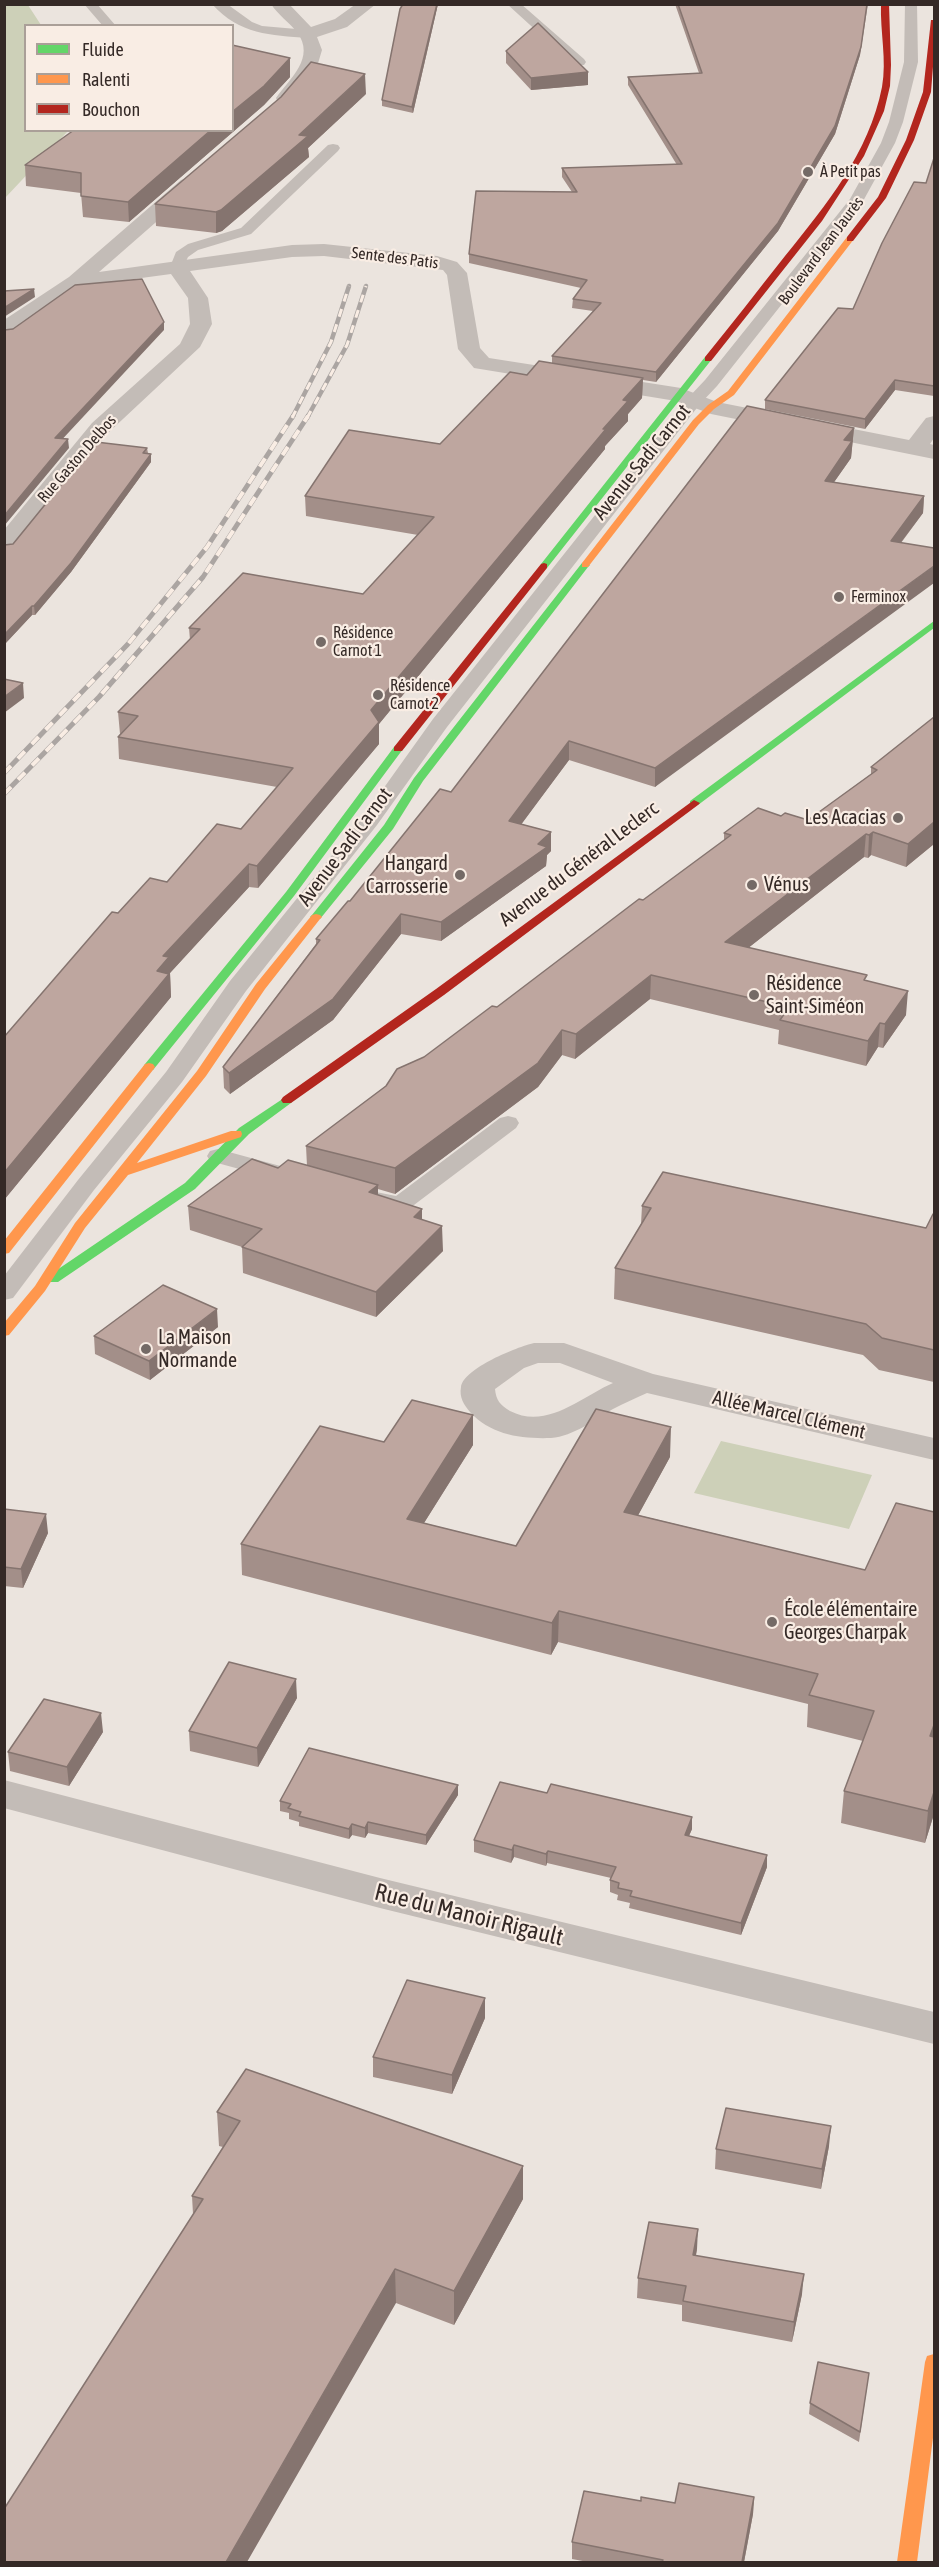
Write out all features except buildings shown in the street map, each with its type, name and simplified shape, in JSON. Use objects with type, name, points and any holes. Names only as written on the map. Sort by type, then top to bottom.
[{"type":"main road","name":"Boulevard Jean Jaurès","points":[[695,401],[839,194],[861,155],[884,97],[887,78],[885,4]]},
{"type":"main road","name":"Boulevard Jean Jaurès","points":[[695,401],[731,393],[882,198],[931,92],[934,22]]},
{"type":"main road","name":"Avenue Sadi Carnot","points":[[40,1288],[80,1226],[126,1171],[168,1127],[260,987],[389,827],[417,780],[696,422],[695,401]]},
{"type":"main road","name":"Avenue Sadi Carnot","points":[[4,1250],[128,1092],[348,820],[381,771],[695,401]]},
{"type":"main road","name":"Avenue du Général Leclerc","points":[[46,1198],[126,1171],[213,1150],[244,1131],[449,984],[934,624]]},
{"type":"main road","points":[[4,1332],[40,1288],[190,1186],[213,1150],[186,1137]]},
{"type":"main road","points":[[907,2562],[934,2362]]},
{"type":"street","points":[[273,111],[307,74],[314,54],[308,34],[279,4]]},
{"type":"street","points":[[308,34],[341,23],[368,4]]},
{"type":"street","points":[[4,330],[76,281],[202,172]]},
{"type":"street","name":"Sente des Patis","points":[[177,267],[273,253],[314,251],[388,255],[437,262],[450,266],[457,273],[469,349],[482,363],[695,401]]},
{"type":"street","points":[[76,281],[177,267]]},
{"type":"street","name":"Rue Gaston Delbos","points":[[4,546],[100,428],[189,347],[201,324],[198,298],[177,267]]},
{"type":"street","points":[[695,401],[925,450],[934,423]]},
{"type":"street","name":"Allée Marcel Clément","points":[[643,1382],[934,1449]]},
{"type":"street","name":"Rue du Manoir Rigault","points":[[4,1794],[380,1893],[934,2028]]},
{"type":"lane","points":[[218,4],[247,25],[260,30],[308,34]]},
{"type":"lane","points":[[513,4],[579,62]]},
{"type":"lane","points":[[4,1293],[86,1185],[174,1077],[238,986],[370,821],[440,723],[857,200],[888,144],[896,122],[911,62],[911,4]]},
{"type":"lane","points":[[91,6],[110,6]]},
{"type":"lane","points":[[91,6],[108,24]]},
{"type":"lane","points":[[177,267],[181,255],[193,247],[246,231],[333,148]]},
{"type":"lane","points":[[354,1194],[388,1203],[402,1203],[508,1123]]},
{"type":"lane","points":[[213,1150],[297,1178]]},
{"type":"green space","points":[[5,5],[28,5],[40,24],[24,24],[24,132],[67,132],[5,198]]},
{"type":"green space","points":[[721,1441],[872,1475],[849,1529],[694,1493]]},
{"type":"railway","points":[[292,418],[331,342],[349,286]]},
{"type":"railway","points":[[307,418],[347,345],[366,286]]},
{"type":"railway","points":[[4,773],[128,644],[207,547],[293,416]]},
{"type":"railway","points":[[4,794],[99,697],[203,577],[308,416]]},
{"type":"traffic: fast","points":[[544,566],[708,359]]},
{"type":"traffic: fast","points":[[316,917],[389,827],[418,780],[585,565]]},
{"type":"traffic: fast","points":[[694,803],[934,624]]},
{"type":"traffic: fast","points":[[149,1067],[290,894],[398,749]]},
{"type":"traffic: fast","points":[[53,1279],[190,1186],[244,1131],[287,1100]]},
{"type":"traffic: slow","points":[[585,565],[696,422],[711,407],[731,393],[850,239]]},
{"type":"traffic: slow","points":[[4,1332],[40,1288],[80,1226],[202,1073],[260,987],[316,917]]},
{"type":"traffic: slow","points":[[4,1250],[149,1067]]},
{"type":"traffic: slow","points":[[123,1172],[236,1134]]},
{"type":"traffic: slow","points":[[907,2562],[934,2362]]},
{"type":"traffic: jam","points":[[708,359],[819,219],[861,156],[880,111],[886,86],[888,65],[885,4]]},
{"type":"traffic: jam","points":[[850,239],[882,198],[910,140],[927,92],[934,22]]},
{"type":"traffic: jam","points":[[398,749],[544,566]]},
{"type":"traffic: jam","points":[[287,1100],[440,992],[694,803]]},
{"type":"place","name":"À Petit pas","points":[[808,172]]},
{"type":"place","name":"Ferminox","points":[[839,597]]},
{"type":"place","name":"Résidence Carnot 1","points":[[321,642]]},
{"type":"place","name":"Résidence Carnot 2","points":[[378,695]]},
{"type":"place","name":"Les Acacias","points":[[898,818]]},
{"type":"place","name":"Hangard Carrosserie","points":[[460,875]]},
{"type":"place","name":"Vénus","points":[[752,885]]},
{"type":"place","name":"Résidence Saint-Siméon","points":[[754,995]]},
{"type":"place","name":"La Maison Normande","points":[[146,1349]]},
{"type":"place","name":"École élémentaire Georges Charpak","points":[[772,1622]]}]
